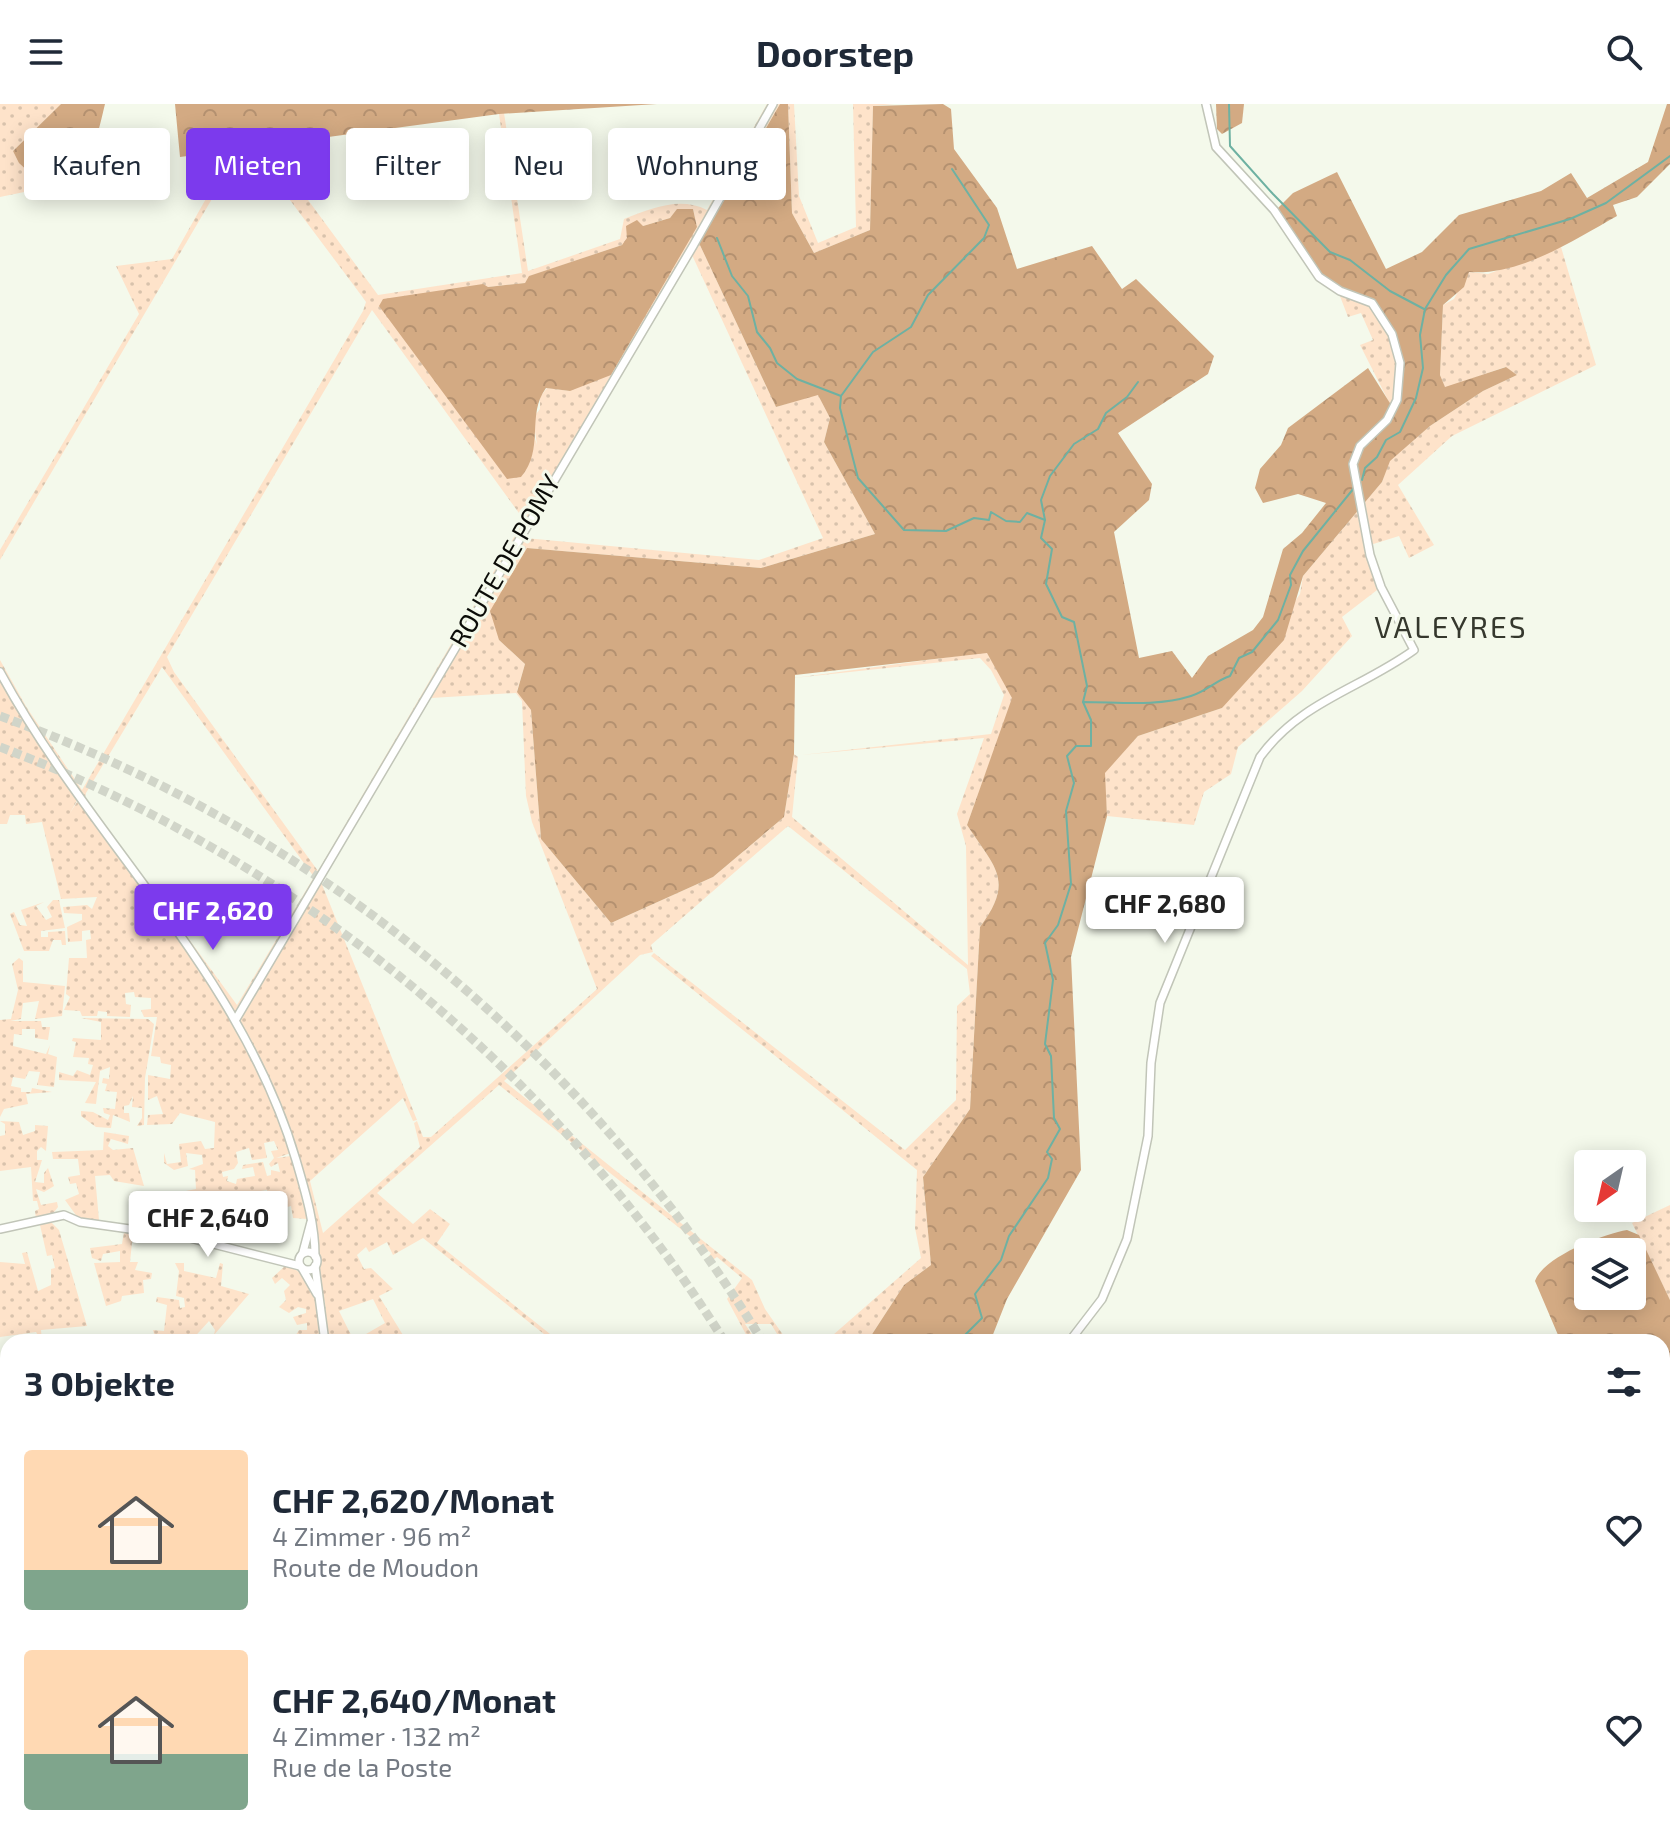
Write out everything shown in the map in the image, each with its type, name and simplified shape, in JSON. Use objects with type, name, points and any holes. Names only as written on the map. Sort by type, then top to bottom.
[{"type":"street","name":"ROUTE DE POMY","points":[[236,1019],[693,246],[773,104]]},
{"type":"street","points":[[1075,1334],[1102,1299],[1127,1239],[1148,1136],[1151,1063],[1160,1003],[1255,768],[1276,737],[1309,708],[1378,674],[1414,650],[1381,587],[1370,555],[1353,464],[1360,446],[1387,420],[1397,400],[1400,363],[1392,334],[1372,303],[1340,291],[1319,277],[1274,210],[1216,147],[1206,104]]},
{"type":"street","points":[[0,672],[46,750],[196,955],[236,1019],[281,1113],[311,1220],[325,1334]]},
{"type":"street","points":[[0,1229],[64,1215],[80,1222],[142,1230],[301,1267],[315,1266]]},
{"type":"street","points":[[311,1220],[301,1267],[324,1317]]},
{"type":"street","points":[[281,1260],[302,1254],[315,1256]]},
{"type":"shaded area","points":[[0,104],[61,104],[36,128],[24,128],[24,140],[13,151],[24,164],[24,192],[0,197]]},
{"type":"shaded area","points":[[767,104],[780,104],[766,128],[753,128]]},
{"type":"shaded area","points":[[788,104],[794,104],[799,196],[818,243],[856,227],[853,104],[894,104],[873,106],[870,230],[814,253],[792,213]]},
{"type":"shaded area","points":[[504,113],[506,128],[501,128],[499,114]]},
{"type":"shaded area","points":[[205,200],[211,200],[0,560],[0,550],[139,314],[116,266],[172,259]]},
{"type":"shaded area","points":[[290,200],[308,200],[378,295],[522,273],[511,200],[517,200],[528,271],[620,239],[624,219],[644,211],[686,204],[707,210],[713,200],[724,200],[699,243],[776,407],[818,394],[830,418],[824,442],[875,534],[761,568],[527,548],[499,640],[525,664],[517,691],[531,710],[541,839],[611,923],[713,877],[784,817],[794,754],[798,757],[792,817],[968,965],[966,846],[957,814],[984,738],[801,755],[991,734],[1004,695],[991,670],[980,658],[794,678],[987,652],[1013,698],[967,825],[993,864],[999,885],[991,911],[980,927],[970,1109],[923,1177],[931,1265],[904,1285],[872,1334],[834,1334],[921,1258],[915,1228],[917,1170],[651,956],[654,953],[905,1150],[956,1100],[957,1006],[970,994],[967,969],[788,826],[651,945],[653,952],[640,955],[504,1081],[752,1280],[765,1309],[782,1334],[777,1334],[771,1324],[745,1324],[752,1334],[746,1334],[727,1299],[742,1278],[717,1257],[711,1261],[707,1259],[711,1253],[499,1085],[377,1193],[413,1224],[430,1209],[450,1224],[437,1243],[550,1334],[544,1334],[423,1238],[393,1255],[387,1242],[369,1252],[366,1247],[357,1255],[364,1269],[371,1268],[393,1289],[379,1296],[402,1334],[366,1334],[385,1323],[373,1299],[339,1311],[350,1334],[327,1334],[325,1303],[317,1277],[320,1256],[290,1133],[285,1135],[291,1153],[276,1158],[291,1156],[307,1219],[293,1218],[291,1206],[283,1208],[287,1219],[282,1219],[281,1213],[277,1214],[277,1219],[269,1219],[267,1190],[205,1200],[205,1211],[183,1213],[183,1208],[189,1208],[186,1191],[196,1189],[195,1170],[189,1169],[203,1164],[202,1155],[186,1153],[188,1166],[174,1170],[164,1163],[164,1153],[167,1164],[181,1162],[179,1144],[201,1141],[205,1149],[214,1148],[215,1122],[180,1113],[172,1124],[147,1125],[148,1115],[163,1114],[157,1096],[148,1100],[148,1075],[170,1079],[171,1065],[161,1063],[160,1057],[151,1056],[157,1017],[144,1017],[141,1010],[151,1009],[151,998],[135,997],[134,992],[125,993],[126,1004],[131,1005],[130,1017],[107,1016],[107,1012],[98,1011],[97,1016],[82,1016],[80,1011],[64,1010],[70,997],[66,994],[69,958],[87,958],[86,940],[91,939],[90,930],[82,931],[82,941],[68,942],[67,927],[82,920],[82,914],[64,913],[63,907],[87,905],[92,909],[97,897],[61,899],[42,822],[26,824],[25,815],[10,815],[7,824],[0,824],[0,660],[27,708],[82,790],[363,311],[366,302]],"holes":[[[678,209],[693,209],[697,227],[570,391],[547,388],[540,397],[540,409],[533,418],[537,445],[488,287],[525,283],[530,276],[622,245],[643,226],[670,218]],[[692,255],[823,538],[759,560],[525,538]],[[372,310],[524,520],[318,871],[174,672],[167,657]],[[162,667],[314,877],[237,1005],[88,801],[84,805],[79,799],[70,813],[79,797],[84,802],[86,793]],[[516,693],[522,701],[526,796],[532,822],[597,989],[431,1137],[423,1137],[417,1121],[414,1123],[420,1147],[323,1233],[310,1181],[403,1098],[413,1121],[417,1120],[321,882],[431,698]],[[274,1141],[278,1150],[271,1151],[274,1158],[269,1164],[271,1167],[278,1163],[280,1172],[271,1170],[271,1175],[267,1176],[263,1162],[243,1165],[242,1169],[253,1167],[255,1176],[237,1179],[236,1184],[227,1181],[228,1176],[223,1177],[222,1172],[234,1169],[238,1163],[236,1152],[249,1148],[252,1160],[267,1158],[264,1143]]]},
{"type":"shaded area","points":[[1561,247],[1596,365],[1452,436],[1398,485],[1434,545],[1409,558],[1399,536],[1367,546],[1381,587],[1342,617],[1352,636],[1302,691],[1238,747],[1231,774],[1204,792],[1194,825],[1107,816],[1104,773],[1138,736],[1222,708],[1300,594],[1303,576],[1382,482],[1389,461],[1430,426],[1483,391],[1517,375],[1505,367],[1445,388],[1440,375],[1443,305],[1454,299],[1469,272],[1488,274]]},
{"type":"shaded area","points":[[1338,291],[1359,297],[1383,315],[1400,363],[1393,410],[1360,345],[1373,340],[1361,313],[1348,317]]},
{"type":"shaded area","points":[[53,900],[59,900],[65,928],[41,931],[41,937],[48,937],[48,932],[65,931],[66,945],[62,945],[61,940],[53,940],[49,951],[24,951],[10,914],[14,912],[20,925],[27,926],[21,910],[44,902],[36,906],[46,920],[52,917],[47,907]]},
{"type":"shaded area","points":[[19,958],[23,961],[23,982],[65,986],[62,1016],[35,1019],[39,1001],[23,1003],[21,1019],[10,1021],[41,1021],[42,1027],[50,1027],[48,1040],[35,1038],[35,1029],[22,1029],[22,1035],[14,1034],[13,1046],[46,1054],[50,1045],[48,1054],[57,1057],[54,1087],[37,1085],[40,1072],[29,1071],[25,1079],[13,1077],[11,1086],[21,1088],[21,1092],[31,1092],[32,1088],[52,1092],[26,1094],[28,1104],[4,1109],[0,1117],[0,1020],[11,1019],[18,990],[12,964]]},
{"type":"shaded area","points":[[81,1018],[148,1019],[154,1024],[145,1078],[144,1125],[137,1126],[142,1118],[142,1108],[132,1107],[133,1096],[129,1105],[124,1106],[124,1113],[129,1113],[130,1122],[113,1115],[111,1128],[96,1127],[81,1116],[81,1111],[93,1112],[108,1120],[110,1115],[104,1113],[103,1108],[115,1109],[117,1092],[105,1091],[107,1084],[102,1083],[103,1078],[109,1079],[110,1067],[100,1071],[96,1104],[85,1103],[96,1082],[59,1080],[59,1072],[73,1076],[77,1070],[90,1075],[93,1065],[88,1064],[89,1058],[73,1057],[76,1042],[72,1041],[73,1038],[101,1040],[101,1022]]},
{"type":"shaded area","points":[[0,1121],[19,1122],[23,1135],[35,1131],[35,1125],[48,1126],[46,1151],[41,1147],[37,1151],[37,1160],[42,1160],[35,1182],[44,1183],[44,1173],[48,1168],[54,1186],[44,1192],[36,1189],[41,1205],[57,1202],[58,1207],[51,1216],[0,1229],[0,1225],[36,1219],[35,1211],[39,1209],[37,1201],[33,1201],[31,1167],[0,1171],[0,1136],[5,1135],[5,1124]]},
{"type":"shaded area","points":[[104,1132],[129,1136],[128,1144],[111,1139],[108,1146],[113,1150],[133,1148],[144,1186],[114,1181],[110,1175],[95,1176],[99,1220],[78,1218],[65,1200],[79,1194],[76,1183],[70,1184],[68,1177],[80,1175],[78,1159],[53,1159],[52,1152],[103,1150]]},
{"type":"shaded area","points":[[1670,1205],[1670,1300],[1646,1251],[1646,1238],[1639,1238],[1632,1223],[1646,1222],[1646,1216]]},
{"type":"shaded area","points":[[183,1215],[196,1215],[198,1220],[244,1221],[244,1226],[231,1229],[229,1244],[212,1240],[219,1240],[221,1232],[196,1227],[193,1237],[173,1232],[186,1226]]},
{"type":"shaded area","points":[[50,1221],[59,1230],[87,1326],[41,1330],[41,1334],[0,1334],[0,1262],[25,1264],[22,1253],[27,1252],[38,1291],[51,1285],[51,1269],[55,1268],[52,1255],[47,1256],[40,1225]]},
{"type":"shaded area","points":[[124,1232],[133,1233],[130,1262],[138,1262],[135,1270],[152,1273],[151,1279],[143,1280],[144,1293],[122,1296],[121,1301],[106,1306],[94,1263],[120,1262],[120,1251],[103,1254],[101,1261],[92,1258],[90,1248],[122,1244]]},
{"type":"shaded area","points":[[175,1263],[184,1263],[184,1271],[216,1278],[220,1263],[223,1264],[221,1286],[249,1294],[215,1334],[209,1321],[197,1334],[154,1334],[153,1330],[164,1331],[167,1305],[156,1302],[157,1297],[179,1300],[180,1308],[185,1307],[184,1298],[176,1296],[179,1271]]},
{"type":"shaded area","points":[[285,1266],[304,1277],[314,1296],[321,1334],[296,1334],[299,1330],[307,1330],[307,1323],[297,1325],[293,1317],[306,1313],[306,1309],[298,1307],[289,1313],[279,1307],[286,1300],[284,1291],[290,1285],[282,1278],[275,1284],[272,1278]]},
{"type":"green space","points":[[61,104],[105,104],[98,128],[36,128]]},
{"type":"green space","points":[[175,104],[657,104],[499,114],[395,128],[346,128],[346,135],[330,137],[330,128],[186,128],[186,156],[180,157]]},
{"type":"green space","points":[[780,104],[788,104],[792,213],[814,253],[870,230],[873,106],[943,104],[951,109],[954,149],[997,208],[1017,269],[1092,246],[1122,289],[1136,279],[1214,356],[1208,374],[1118,433],[1152,484],[1149,500],[1114,532],[1139,658],[1172,651],[1192,678],[1208,656],[1253,630],[1263,617],[1283,549],[1302,533],[1326,503],[1298,494],[1263,503],[1255,488],[1260,469],[1281,445],[1288,428],[1368,368],[1393,408],[1401,380],[1392,335],[1372,303],[1340,290],[1320,276],[1275,211],[1293,193],[1337,172],[1386,269],[1422,252],[1459,215],[1541,191],[1571,173],[1587,198],[1648,162],[1667,104],[1670,104],[1670,164],[1637,197],[1613,205],[1617,216],[1527,262],[1488,272],[1469,272],[1464,287],[1443,305],[1440,375],[1445,387],[1506,367],[1517,375],[1483,391],[1430,426],[1390,461],[1382,482],[1303,576],[1284,640],[1222,708],[1138,736],[1105,773],[1107,816],[1071,957],[1081,1170],[1007,1299],[993,1334],[872,1334],[904,1285],[931,1265],[923,1177],[970,1109],[980,927],[991,911],[999,885],[993,864],[967,825],[1012,698],[987,653],[795,675],[794,754],[784,817],[713,877],[611,923],[541,839],[531,710],[517,692],[525,664],[499,640],[490,611],[527,548],[761,568],[875,534],[824,442],[830,418],[818,395],[776,407],[699,243],[724,200],[786,200],[786,128],[766,128]]},
{"type":"green space","points":[[1216,104],[1244,104],[1242,123],[1222,134],[1217,129]]},
{"type":"green space","points":[[24,140],[24,168],[19,163],[13,151]]},
{"type":"green space","points":[[677,209],[693,209],[697,227],[611,375],[570,391],[546,388],[537,409],[534,444],[528,466],[521,477],[507,479],[379,306],[383,299],[483,284],[488,287],[525,283],[529,276],[622,245],[627,238],[626,226],[637,220],[643,226],[670,218]]},
{"type":"green space","points":[[1627,1230],[1640,1238],[1600,1238],[1616,1232]]},
{"type":"green space","points":[[1574,1249],[1574,1310],[1646,1310],[1646,1250],[1670,1300],[1670,1334],[1558,1334],[1535,1281],[1549,1263]]},
{"type":"waterway","points":[[1229,104],[1230,146],[1273,194],[1330,252],[1350,260],[1390,291],[1424,309]]},
{"type":"waterway","points":[[1362,480],[1365,468],[1377,457],[1386,440],[1400,432],[1416,398],[1423,368],[1420,335],[1425,309],[1446,275],[1469,249],[1570,219],[1606,203],[1670,156]]},
{"type":"waterway","points":[[952,169],[989,225],[984,238],[928,295],[911,327],[873,352],[841,396],[840,408],[858,478],[904,530],[946,531],[974,518],[989,520],[991,512],[1006,521],[1020,522],[1027,513],[1045,520]]},
{"type":"waterway","points":[[717,238],[732,276],[748,296],[757,332],[777,363],[797,379],[841,396]]},
{"type":"waterway","points":[[1083,702],[1087,686],[1074,622],[1062,617],[1046,584],[1052,549],[1041,538],[1045,520],[1041,500],[1050,476],[1074,444],[1098,429],[1106,413],[1127,397],[1138,382]]},
{"type":"waterway","points":[[966,1334],[982,1318],[975,1294],[1001,1260],[1009,1236],[1048,1178],[1052,1159],[1047,1152],[1060,1129],[1054,1118],[1051,1056],[1045,1044],[1053,980],[1045,943],[1058,925],[1071,884],[1066,811],[1074,783],[1067,756],[1076,746],[1091,746],[1091,720],[1083,702],[1164,702],[1197,694],[1230,676],[1239,658],[1252,652],[1278,620],[1291,585],[1290,575],[1303,551],[1354,488]]},
{"type":"tunnel","points":[[0,716],[117,764],[229,822],[335,889],[435,964],[528,1047],[614,1138],[692,1237],[758,1334]]},
{"type":"tunnel","points":[[0,747],[109,793],[215,849],[315,913],[410,985],[500,1065],[582,1151],[658,1244],[720,1334]]},
{"type":"district","name":"VALEYRES","points":[[1451,628]]}]
